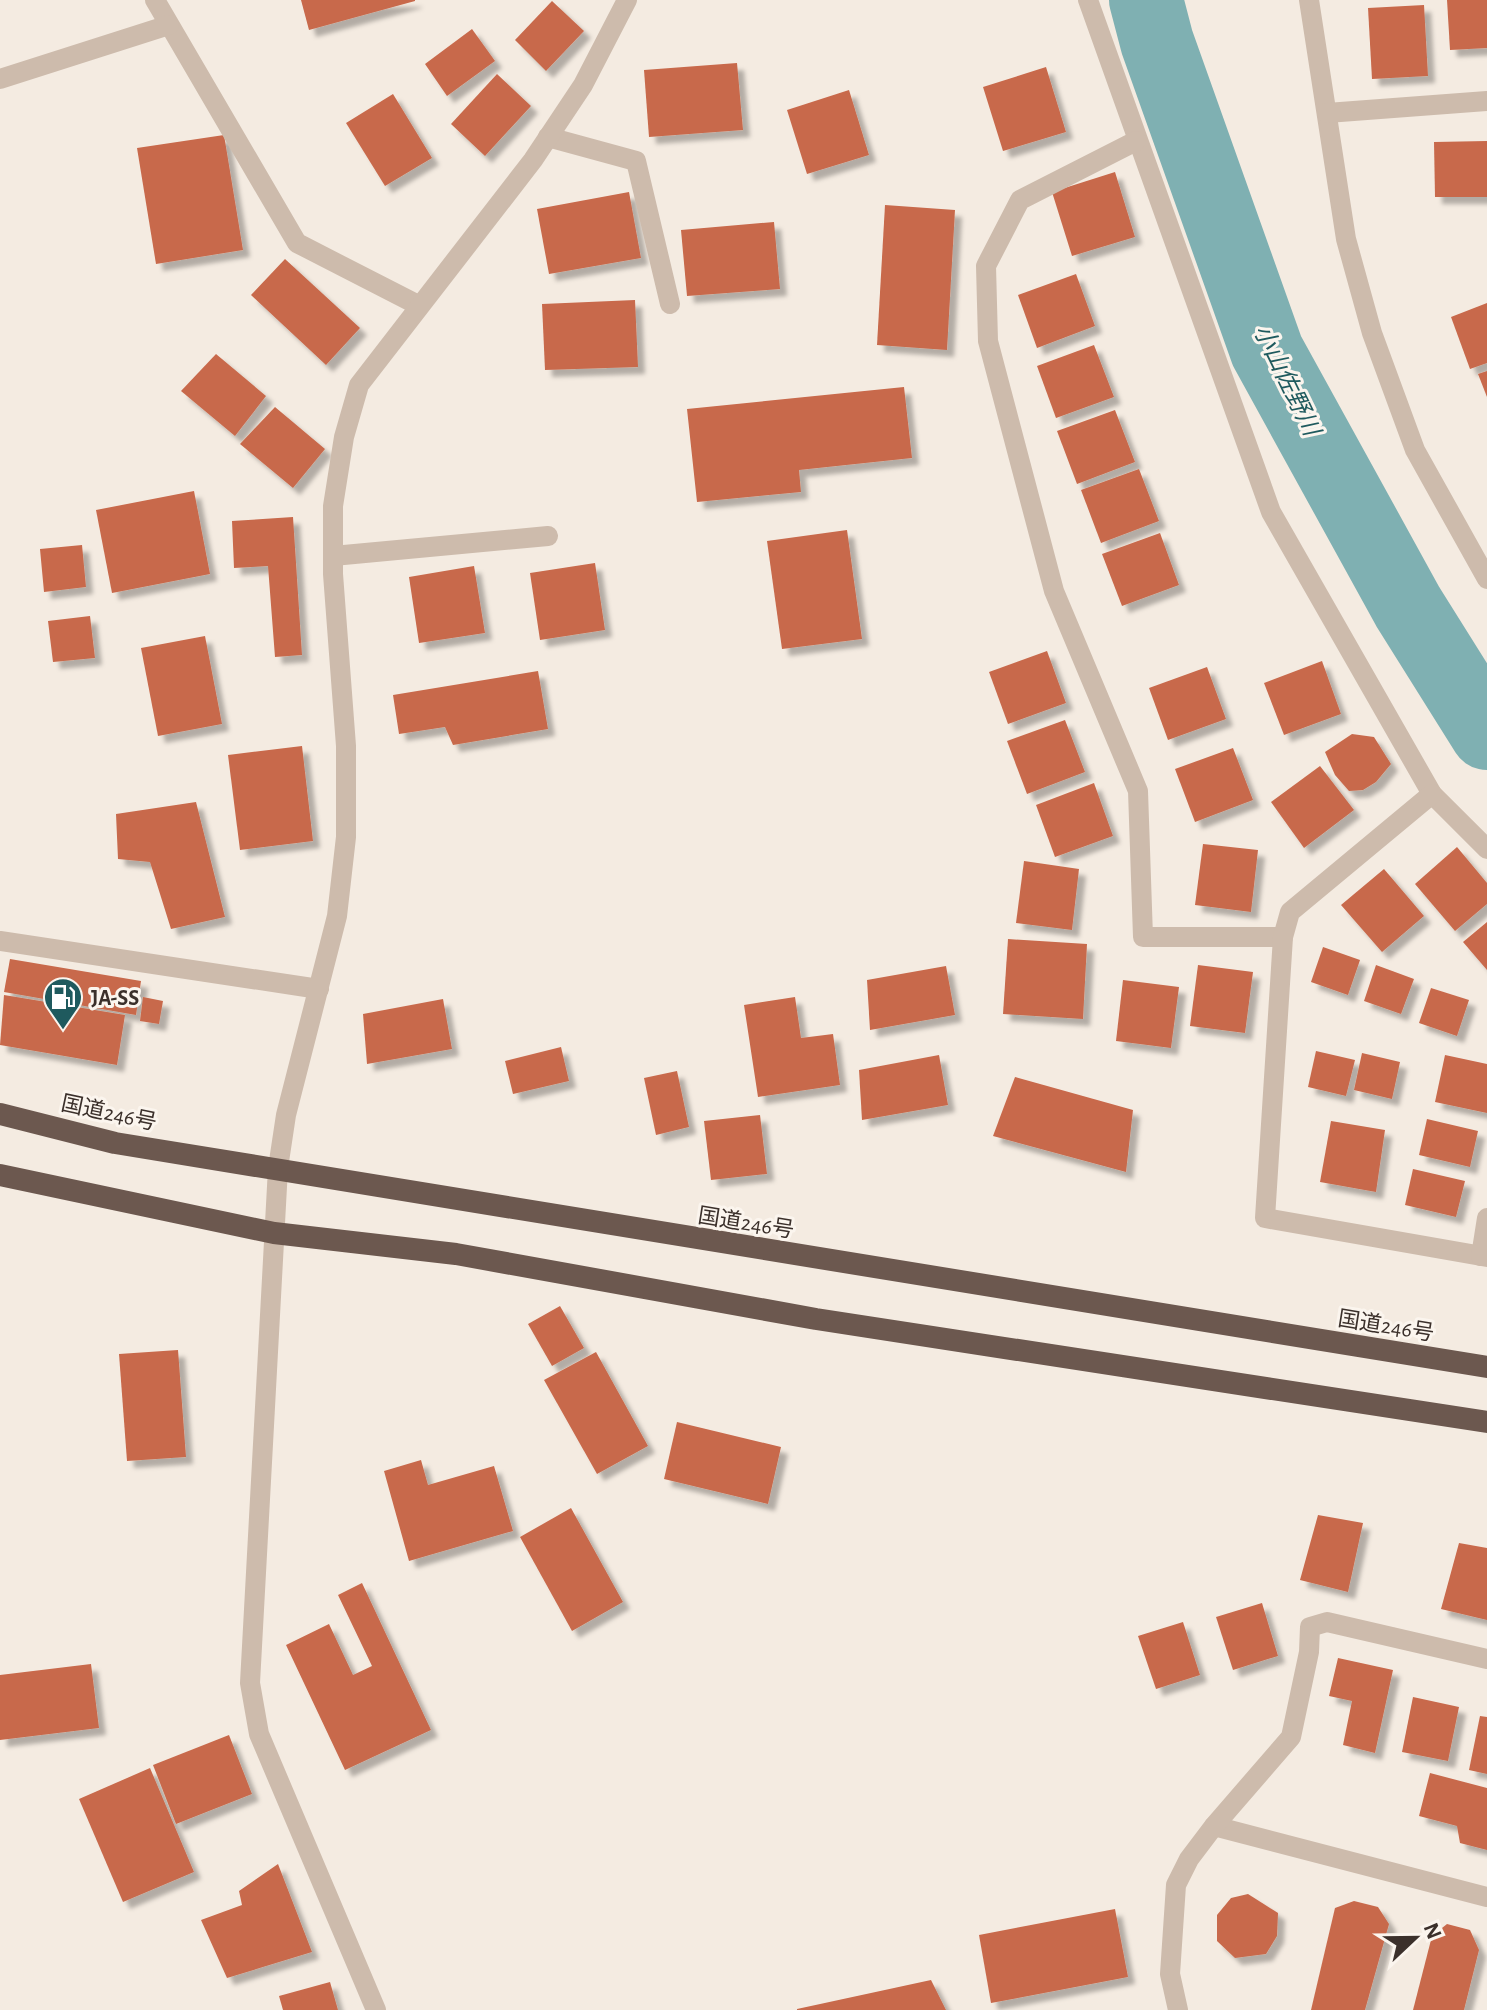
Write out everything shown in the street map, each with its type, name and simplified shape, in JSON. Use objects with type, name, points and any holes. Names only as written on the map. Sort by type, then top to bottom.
[{"type":"highway","name":"国道246号","points":[[0,1114],[115,1143],[278,1168],[583,1222],[1487,1367]]},
{"type":"highway","points":[[0,1175],[274,1233],[456,1254],[816,1319],[1487,1422]]},
{"type":"street","points":[[155,0],[297,243],[418,305]]},
{"type":"street","points":[[376,2010],[259,1734],[250,1683],[278,1168],[286,1115],[337,916],[346,837],[346,746],[333,556],[333,506],[344,437],[359,385],[548,137],[583,85],[627,0]]},
{"type":"street","points":[[1088,0],[1271,512],[1432,794],[1487,849]]},
{"type":"street","points":[[1309,0],[1346,239],[1372,333],[1415,450],[1487,579]]},
{"type":"street","points":[[0,79],[169,25]]},
{"type":"street","points":[[1327,113],[1487,101]]},
{"type":"street","points":[[548,137],[636,161],[670,304]]},
{"type":"street","points":[[1136,141],[1020,200],[986,266],[988,341],[1054,591],[1138,791],[1143,937],[1283,937]]},
{"type":"street","points":[[333,556],[548,536]]},
{"type":"street","points":[[1432,794],[1290,912],[1283,937],[1265,1218],[1484,1256],[1487,1218]]},
{"type":"street","points":[[0,941],[319,989]]},
{"type":"street","points":[[1178,2010],[1170,1974],[1176,1885],[1214,1826],[1291,1737],[1309,1652],[1310,1627],[1327,1622],[1487,1659]]},
{"type":"street","points":[[1214,1826],[1487,1897]]},
{"type":"building","points":[[301,0],[415,0],[415,1],[309,30]]},
{"type":"building","points":[[1447,0],[1487,0],[1487,48],[1450,50]]},
{"type":"building","points":[[552,1],[584,31],[546,71],[515,40]]},
{"type":"building","points":[[1424,5],[1428,76],[1372,79],[1368,8]]},
{"type":"building","points":[[472,29],[495,61],[447,96],[425,64]]},
{"type":"building","points":[[737,63],[743,130],[649,137],[644,70]]},
{"type":"building","points":[[1046,67],[1066,132],[1003,151],[983,87]]},
{"type":"building","points":[[497,74],[531,106],[485,156],[451,124]]},
{"type":"building","points":[[849,90],[869,155],[807,174],[787,110]]},
{"type":"building","points":[[393,94],[432,158],[385,186],[346,123]]},
{"type":"building","points":[[224,135],[243,250],[156,264],[137,148]]},
{"type":"building","points":[[1487,141],[1487,197],[1435,197],[1434,142]]},
{"type":"building","points":[[1115,172],[1135,237],[1072,256],[1052,192]]},
{"type":"building","points":[[629,192],[641,258],[549,274],[537,209]]},
{"type":"building","points":[[885,205],[955,210],[947,350],[877,345]]},
{"type":"building","points":[[774,222],[780,289],[687,296],[681,230]]},
{"type":"building","points":[[285,259],[360,328],[326,365],[251,295]]},
{"type":"building","points":[[1076,274],[1095,326],[1037,348],[1018,295]]},
{"type":"building","points":[[635,300],[638,367],[545,370],[542,304]]},
{"type":"building","points":[[1487,303],[1487,363],[1470,369],[1451,317]]},
{"type":"building","points":[[1094,345],[1114,397],[1056,418],[1037,366]]},
{"type":"building","points":[[216,354],[266,396],[235,436],[181,391]]},
{"type":"building","points":[[1487,371],[1487,397],[1478,374]]},
{"type":"building","points":[[904,387],[912,458],[799,470],[801,492],[697,502],[687,409]]},
{"type":"building","points":[[275,407],[325,449],[293,488],[240,444]]},
{"type":"building","points":[[1115,410],[1135,462],[1077,484],[1057,431]]},
{"type":"building","points":[[1139,469],[1159,521],[1101,543],[1081,490]]},
{"type":"building","points":[[194,491],[210,574],[112,593],[96,510]]},
{"type":"building","points":[[293,517],[302,655],[275,657],[268,566],[234,568],[232,521]]},
{"type":"building","points":[[847,530],[862,639],[782,649],[767,541]]},
{"type":"building","points":[[1160,533],[1179,585],[1122,606],[1102,554]]},
{"type":"building","points":[[82,545],[86,587],[44,592],[40,549]]},
{"type":"building","points":[[595,563],[605,630],[540,640],[530,573]]},
{"type":"building","points":[[474,566],[485,633],[419,643],[409,577]]},
{"type":"building","points":[[90,616],[95,658],[53,662],[48,621]]},
{"type":"building","points":[[205,636],[222,724],[158,736],[141,648]]},
{"type":"building","points":[[1047,651],[1066,703],[1008,724],[989,672]]},
{"type":"building","points":[[1322,661],[1341,714],[1284,735],[1264,683]]},
{"type":"building","points":[[1207,667],[1226,719],[1168,740],[1149,688]]},
{"type":"building","points":[[538,671],[548,729],[453,745],[445,727],[399,734],[393,695]]},
{"type":"building","points":[[1065,720],[1085,772],[1027,794],[1007,741]]},
{"type":"building","points":[[1352,734],[1374,737],[1391,764],[1376,782],[1363,790],[1349,791],[1335,775],[1325,752]]},
{"type":"building","points":[[302,746],[313,841],[240,850],[228,755]]},
{"type":"building","points":[[1233,748],[1253,800],[1195,822],[1175,769]]},
{"type":"building","points":[[1320,766],[1354,810],[1304,848],[1271,802]]},
{"type":"building","points":[[1094,783],[1113,836],[1055,857],[1036,805]]},
{"type":"building","points":[[196,802],[225,917],[171,929],[150,862],[118,859],[116,814]]},
{"type":"building","points":[[1203,844],[1258,850],[1251,912],[1195,905]]},
{"type":"building","points":[[1457,847],[1487,883],[1487,904],[1455,931],[1415,884]]},
{"type":"building","points":[[1024,861],[1079,869],[1072,930],[1016,923]]},
{"type":"building","points":[[1384,869],[1424,916],[1382,952],[1341,905]]},
{"type":"building","points":[[1487,922],[1487,970],[1463,942]]},
{"type":"building","points":[[1008,939],[1087,944],[1083,1019],[1003,1014]]},
{"type":"building","points":[[1323,947],[1360,960],[1348,995],[1311,982]]},
{"type":"building","points":[[10,959],[141,981],[136,1015],[4,992]]},
{"type":"building","points":[[1198,965],[1253,972],[1245,1033],[1190,1026]]},
{"type":"building","points":[[1376,965],[1414,979],[1401,1014],[1364,1001]]},
{"type":"building","points":[[946,966],[955,1015],[870,1030],[867,980]]},
{"type":"building","points":[[1123,980],[1179,987],[1171,1048],[1116,1041]]},
{"type":"building","points":[[1431,988],[1469,1000],[1457,1036],[1419,1023]]},
{"type":"building","points":[[4,995],[125,1015],[117,1065],[0,1045]]},
{"type":"building","points":[[143,997],[163,1001],[159,1024],[140,1021]]},
{"type":"building","points":[[795,997],[801,1038],[833,1034],[840,1085],[758,1097],[744,1005]]},
{"type":"building","points":[[443,999],[452,1049],[367,1064],[363,1014]]},
{"type":"building","points":[[561,1047],[569,1081],[513,1094],[505,1061]]},
{"type":"building","points":[[1316,1051],[1355,1060],[1346,1096],[1308,1087]]},
{"type":"building","points":[[1362,1053],[1400,1062],[1392,1099],[1354,1090]]},
{"type":"building","points":[[939,1055],[948,1105],[862,1120],[859,1070]]},
{"type":"building","points":[[1445,1055],[1487,1064],[1487,1113],[1435,1102]]},
{"type":"building","points":[[677,1071],[689,1127],[656,1135],[644,1078]]},
{"type":"building","points":[[1015,1077],[1133,1110],[1126,1172],[993,1136]]},
{"type":"building","points":[[760,1115],[767,1174],[711,1180],[704,1121]]},
{"type":"building","points":[[1427,1119],[1478,1131],[1470,1167],[1419,1155]]},
{"type":"building","points":[[1331,1121],[1385,1130],[1376,1192],[1320,1182]]},
{"type":"building","points":[[1413,1169],[1465,1181],[1456,1217],[1405,1205]]},
{"type":"building","points":[[560,1306],[584,1348],[552,1366],[528,1324]]},
{"type":"building","points":[[178,1350],[186,1457],[127,1461],[119,1354]]},
{"type":"building","points":[[596,1352],[648,1446],[597,1474],[544,1380]]},
{"type":"building","points":[[677,1422],[781,1447],[768,1504],[664,1479]]},
{"type":"building","points":[[421,1460],[428,1485],[494,1466],[513,1531],[409,1561],[384,1471]]},
{"type":"building","points":[[571,1508],[623,1602],[572,1631],[520,1537]]},
{"type":"building","points":[[1318,1515],[1363,1523],[1348,1592],[1300,1580]]},
{"type":"building","points":[[1459,1543],[1487,1548],[1487,1620],[1441,1609]]},
{"type":"building","points":[[362,1583],[431,1730],[345,1770],[286,1645],[329,1624],[353,1675],[372,1666],[338,1595]]},
{"type":"building","points":[[1262,1603],[1278,1656],[1233,1670],[1216,1617]]},
{"type":"building","points":[[1183,1622],[1200,1675],[1156,1689],[1138,1636]]},
{"type":"building","points":[[1338,1658],[1393,1670],[1375,1753],[1343,1745],[1352,1701],[1329,1696]]},
{"type":"building","points":[[91,1664],[99,1728],[0,1740],[0,1675]]},
{"type":"building","points":[[1413,1697],[1459,1707],[1448,1761],[1402,1752]]},
{"type":"building","points":[[1480,1716],[1487,1717],[1487,1774],[1469,1770]]},
{"type":"building","points":[[229,1735],[252,1794],[176,1824],[153,1765]]},
{"type":"building","points":[[150,1768],[194,1872],[123,1902],[79,1799]]},
{"type":"building","points":[[1430,1773],[1487,1788],[1487,1850],[1460,1843],[1457,1826],[1419,1816]]},
{"type":"building","points":[[278,1864],[312,1952],[227,1978],[201,1920],[242,1905],[239,1891]]},
{"type":"building","points":[[1248,1894],[1278,1913],[1277,1936],[1266,1954],[1235,1958],[1217,1941],[1217,1915],[1231,1898]]},
{"type":"building","points":[[1354,1901],[1378,1907],[1389,1924],[1365,2010],[1311,2010],[1335,1908]]},
{"type":"building","points":[[1115,1909],[1128,1977],[991,2003],[979,1935]]},
{"type":"building","points":[[1447,1924],[1470,1930],[1479,1950],[1464,2010],[1413,2010],[1432,1936]]},
{"type":"building","points":[[931,1980],[946,2010],[797,2010],[797,2009]]},
{"type":"building","points":[[330,1982],[338,2010],[283,2010],[279,1996]]},
{"type":"waterway","name":"小山佐野川","points":[[1146,0],[1157,42],[1267,351],[1408,607],[1487,733]]},
{"type":"place","name":"JA-SS","points":[[63,1031]]}]
